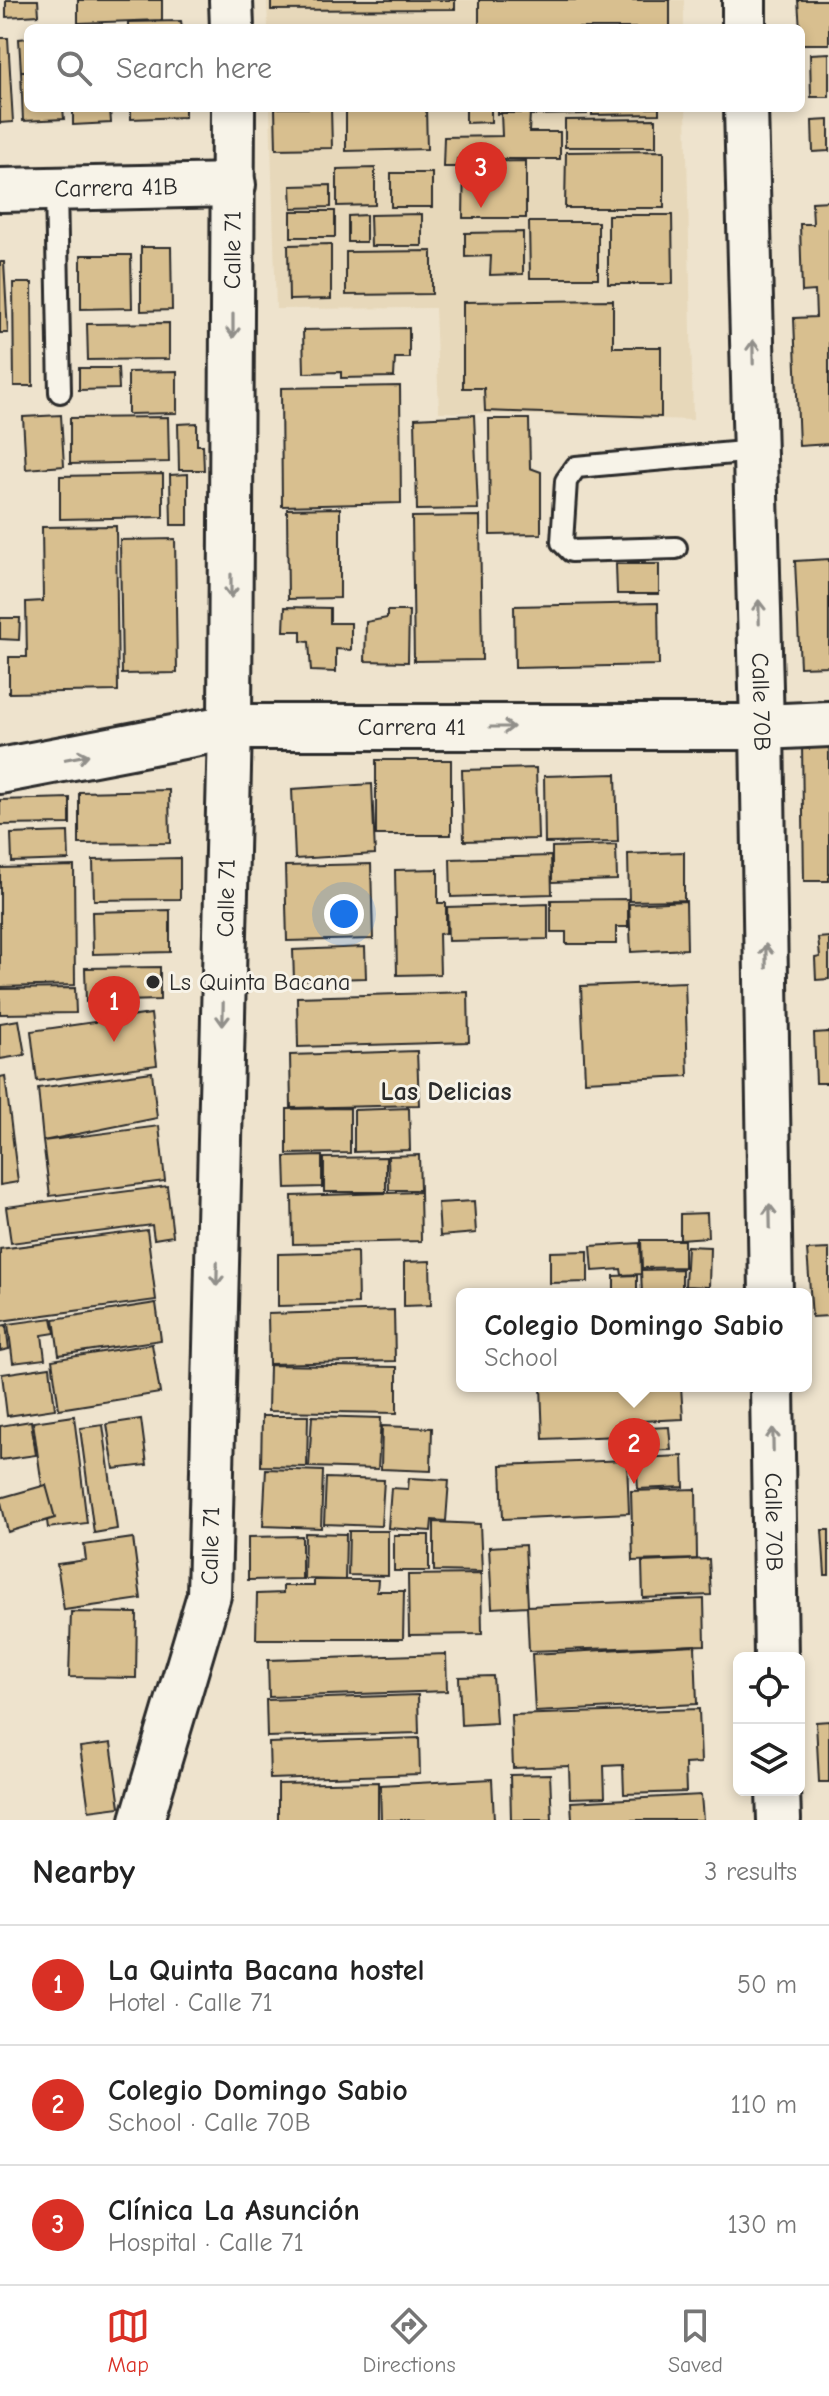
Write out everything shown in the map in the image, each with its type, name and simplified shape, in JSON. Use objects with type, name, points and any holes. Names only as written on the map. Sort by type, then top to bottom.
[{"type":"street","points":[[231,0],[232,24]]},
{"type":"street","points":[[744,0],[744,24]]},
{"type":"street","name":"Calle 71","points":[[142,1820],[209,1595],[230,727],[233,112]]},
{"type":"street","name":"Calle 70B","points":[[746,112],[762,727],[771,1288]]},
{"type":"street","name":"Carrera 41B","points":[[0,190],[234,185]]},
{"type":"street","name":"Carrera 41","points":[[0,771],[230,727],[762,727],[829,724]]},
{"type":"street","name":"Calle 70B","points":[[772,1392],[776,1652]]},
{"type":"street","points":[[778,1796],[779,1820]]},
{"type":"lane","points":[[56,189],[60,392]]},
{"type":"lane","points":[[676,548],[571,551],[562,542],[566,481],[576,467],[755,451]]},
{"type":"shaded area","points":[[267,0],[684,0],[684,24],[268,24]]},
{"type":"shaded area","points":[[270,112],[686,112],[693,420],[439,412],[435,308],[276,309]]},
{"type":"building","points":[[6,0],[38,0],[39,15],[6,17]]},
{"type":"building","points":[[78,0],[162,0],[162,20],[78,23]]},
{"type":"building","points":[[271,0],[455,0],[455,9],[271,10]]},
{"type":"building","points":[[479,0],[670,0],[670,24],[479,24]]},
{"type":"building","points":[[798,0],[829,0],[829,44],[805,44],[805,24],[800,24]]},
{"type":"building","points":[[181,21],[181,24],[128,24]]},
{"type":"building","points":[[0,38],[8,38],[13,122],[0,123]]},
{"type":"building","points":[[24,38],[24,71],[21,71],[19,39]]},
{"type":"building","points":[[829,53],[829,97],[811,97],[810,54]]},
{"type":"building","points":[[21,71],[24,71],[24,112],[63,112],[64,119],[23,121]]},
{"type":"building","points":[[73,112],[110,112],[111,123],[73,125]]},
{"type":"building","points":[[131,112],[185,112],[185,117],[131,119]]},
{"type":"building","points":[[275,112],[331,112],[332,148],[276,149]]},
{"type":"building","points":[[346,112],[426,112],[427,149],[346,151]]},
{"type":"building","points":[[466,112],[491,112],[491,122],[466,123]]},
{"type":"building","points":[[497,112],[530,113],[497,114]]},
{"type":"building","points":[[530,112],[587,112],[587,114],[530,115]]},
{"type":"building","points":[[592,112],[659,112],[659,114],[592,115]]},
{"type":"building","points":[[501,113],[530,113],[529,132],[560,132],[560,159],[457,159],[457,167],[443,167],[444,137],[502,136]]},
{"type":"building","points":[[656,119],[656,147],[565,147],[565,120]]},
{"type":"building","points":[[829,120],[829,151],[813,152],[812,121]]},
{"type":"building","points":[[664,151],[664,208],[565,208],[566,152]]},
{"type":"building","points":[[526,161],[526,218],[463,218],[464,162]]},
{"type":"building","points":[[375,168],[375,205],[337,206],[337,169]]},
{"type":"building","points":[[391,173],[432,173],[432,207],[391,207]]},
{"type":"building","points":[[331,185],[331,207],[292,208],[291,186]]},
{"type":"building","points":[[829,201],[829,444],[799,446],[794,318],[816,317],[815,291],[802,292],[800,224],[813,224],[812,202]]},
{"type":"building","points":[[291,211],[335,211],[335,237],[291,237]]},
{"type":"building","points":[[422,214],[422,246],[371,246],[370,215]]},
{"type":"building","points":[[366,215],[366,242],[348,242],[348,216]]},
{"type":"building","points":[[608,215],[672,215],[673,284],[608,284]]},
{"type":"building","points":[[529,222],[598,222],[598,278],[530,278]]},
{"type":"building","points":[[523,232],[523,274],[490,275],[491,256],[465,257],[465,233]]},
{"type":"building","points":[[331,244],[331,299],[289,300],[288,245]]},
{"type":"building","points":[[141,247],[171,247],[172,310],[141,311]]},
{"type":"building","points":[[432,251],[432,294],[346,295],[346,252]]},
{"type":"building","points":[[81,255],[131,255],[132,308],[81,309]]},
{"type":"building","points":[[0,262],[4,262],[8,333],[0,333]]},
{"type":"building","points":[[13,283],[32,283],[33,386],[14,386]]},
{"type":"building","points":[[613,300],[613,347],[661,347],[661,417],[485,411],[484,388],[463,388],[463,302]]},
{"type":"building","points":[[169,323],[169,359],[88,360],[87,324]]},
{"type":"building","points":[[409,328],[409,358],[395,358],[394,377],[341,378],[341,372],[304,373],[303,330]]},
{"type":"building","points":[[79,368],[118,368],[119,389],[79,390]]},
{"type":"building","points":[[177,371],[177,413],[128,414],[128,372]]},
{"type":"building","points":[[400,386],[401,503],[282,506],[281,388]]},
{"type":"building","points":[[61,415],[64,466],[26,469],[23,417]]},
{"type":"building","points":[[474,415],[478,509],[417,510],[415,418]]},
{"type":"building","points":[[168,417],[169,462],[70,464],[70,418]]},
{"type":"building","points":[[489,419],[529,419],[530,468],[541,472],[541,534],[490,535]]},
{"type":"building","points":[[197,423],[197,445],[203,445],[204,470],[179,470],[178,424]]},
{"type":"building","points":[[163,474],[163,517],[60,519],[60,476]]},
{"type":"building","points":[[188,474],[188,525],[171,525],[170,475]]},
{"type":"building","points":[[340,508],[340,598],[288,599],[287,509]]},
{"type":"building","points":[[480,516],[482,660],[414,661],[412,517]]},
{"type":"building","points":[[116,526],[118,691],[9,693],[9,657],[27,657],[26,602],[43,601],[42,527]]},
{"type":"building","points":[[175,539],[177,673],[122,674],[120,540]]},
{"type":"building","points":[[829,559],[829,666],[800,667],[795,561]]},
{"type":"building","points":[[616,564],[659,564],[659,594],[617,594]]},
{"type":"building","points":[[658,603],[659,665],[515,668],[514,606]]},
{"type":"building","points":[[285,607],[330,608],[330,623],[351,623],[351,650],[336,649],[336,672],[311,671],[309,642],[301,641],[301,631],[284,631]]},
{"type":"building","points":[[387,611],[409,611],[408,662],[365,661],[366,622],[387,618]]},
{"type":"building","points":[[0,618],[20,618],[19,640],[0,639]]},
{"type":"building","points":[[802,745],[829,745],[829,881],[804,881]]},
{"type":"building","points":[[376,760],[451,760],[451,835],[376,835]]},
{"type":"building","points":[[536,768],[538,839],[464,841],[462,770]]},
{"type":"building","points":[[616,774],[618,842],[545,843],[544,776]]},
{"type":"building","points":[[372,784],[375,854],[295,859],[292,789]]},
{"type":"building","points":[[169,790],[170,843],[79,844],[79,792]]},
{"type":"building","points":[[70,798],[70,824],[0,825],[0,800]]},
{"type":"building","points":[[68,832],[69,860],[12,862],[11,834]]},
{"type":"building","points":[[616,845],[617,880],[552,882],[552,847]]},
{"type":"building","points":[[684,852],[684,900],[629,901],[628,854]]},
{"type":"building","points":[[551,856],[552,894],[451,897],[450,859]]},
{"type":"building","points":[[180,858],[180,899],[94,900],[93,860]]},
{"type":"building","points":[[371,864],[373,939],[287,941],[285,866]]},
{"type":"building","points":[[74,866],[75,985],[0,987],[0,868]]},
{"type":"building","points":[[438,869],[438,903],[446,903],[446,933],[439,934],[440,974],[397,975],[395,870]]},
{"type":"building","points":[[628,899],[628,927],[616,927],[616,944],[566,944],[566,932],[551,932],[551,900]]},
{"type":"building","points":[[686,901],[687,949],[631,952],[629,904]]},
{"type":"building","points":[[548,904],[548,939],[448,941],[447,907]]},
{"type":"building","points":[[170,910],[170,952],[93,954],[92,912]]},
{"type":"building","points":[[829,937],[829,979],[816,980],[815,958],[820,957],[818,938]]},
{"type":"building","points":[[365,947],[366,978],[294,980],[293,950]]},
{"type":"building","points":[[160,967],[160,1000],[86,1002],[85,968]]},
{"type":"building","points":[[685,982],[688,1076],[585,1081],[581,986]]},
{"type":"building","points":[[75,988],[76,1013],[0,1014],[0,989]]},
{"type":"building","points":[[468,992],[469,1042],[298,1047],[297,997]]},
{"type":"building","points":[[151,1014],[157,1065],[37,1081],[31,1031]]},
{"type":"building","points":[[19,1020],[25,1055],[0,1059],[0,1023]]},
{"type":"building","points":[[829,1032],[829,1083],[816,1083],[814,1033]]},
{"type":"building","points":[[417,1051],[419,1105],[291,1108],[290,1055]]},
{"type":"building","points":[[152,1072],[157,1118],[43,1141],[38,1088]]},
{"type":"building","points":[[5,1076],[18,1182],[0,1185],[0,1077]]},
{"type":"building","points":[[350,1108],[350,1153],[287,1154],[287,1109]]},
{"type":"building","points":[[409,1108],[410,1150],[354,1152],[354,1110]]},
{"type":"building","points":[[159,1126],[165,1181],[50,1196],[43,1141]]},
{"type":"building","points":[[419,1155],[420,1190],[389,1190],[388,1156]]},
{"type":"building","points":[[322,1156],[322,1187],[286,1188],[285,1157]]},
{"type":"building","points":[[386,1157],[386,1192],[324,1192],[324,1158]]},
{"type":"building","points":[[167,1186],[173,1236],[154,1239],[152,1225],[11,1243],[6,1207]]},
{"type":"building","points":[[420,1192],[421,1241],[293,1244],[292,1196]]},
{"type":"building","points":[[474,1201],[476,1233],[440,1236],[438,1203]]},
{"type":"building","points":[[707,1213],[708,1237],[680,1239],[680,1214]]},
{"type":"building","points":[[147,1230],[156,1300],[0,1321],[0,1249]]},
{"type":"building","points":[[641,1240],[684,1240],[684,1267],[642,1268]]},
{"type":"building","points":[[640,1243],[641,1274],[622,1275],[621,1269],[593,1271],[591,1246]]},
{"type":"building","points":[[687,1246],[710,1247],[709,1287],[685,1286]]},
{"type":"building","points":[[829,1249],[829,1316],[812,1317],[807,1250]]},
{"type":"building","points":[[588,1251],[588,1282],[550,1283],[550,1252]]},
{"type":"building","points":[[357,1252],[358,1304],[278,1306],[278,1254]]},
{"type":"building","points":[[430,1261],[431,1305],[404,1306],[404,1262]]},
{"type":"building","points":[[682,1269],[682,1288],[642,1288],[641,1270]]},
{"type":"building","points":[[637,1275],[637,1288],[614,1288],[614,1276]]},
{"type":"building","points":[[156,1303],[161,1340],[59,1355],[54,1319]]},
{"type":"building","points":[[394,1310],[395,1361],[269,1364],[268,1314]]},
{"type":"building","points":[[52,1318],[55,1333],[42,1335],[45,1359],[13,1363],[8,1324]]},
{"type":"building","points":[[6,1325],[9,1349],[0,1351],[0,1326]]},
{"type":"building","points":[[152,1344],[160,1393],[59,1409],[52,1360]]},
{"type":"building","points":[[269,1365],[397,1367],[397,1413],[268,1411]]},
{"type":"building","points":[[50,1367],[55,1409],[7,1416],[2,1374]]},
{"type":"building","points":[[541,1392],[681,1392],[683,1419],[619,1422],[620,1436],[543,1439]]},
{"type":"building","points":[[74,1416],[87,1523],[48,1528],[33,1422]]},
{"type":"building","points":[[262,1416],[308,1416],[307,1467],[261,1466]]},
{"type":"building","points":[[312,1416],[381,1418],[378,1469],[309,1467]]},
{"type":"building","points":[[141,1419],[147,1465],[114,1469],[107,1424]]},
{"type":"building","points":[[31,1421],[36,1455],[0,1460],[0,1426]]},
{"type":"building","points":[[103,1425],[117,1529],[94,1533],[80,1428]]},
{"type":"building","points":[[382,1426],[432,1428],[431,1471],[381,1469]]},
{"type":"building","points":[[669,1427],[671,1450],[627,1451],[626,1429]]},
{"type":"building","points":[[683,1456],[684,1487],[638,1489],[636,1458]]},
{"type":"building","points":[[627,1460],[629,1513],[503,1519],[501,1465]]},
{"type":"building","points":[[266,1469],[323,1471],[321,1528],[263,1526]]},
{"type":"building","points":[[326,1478],[384,1480],[381,1526],[324,1524]]},
{"type":"building","points":[[409,1478],[449,1480],[446,1521],[432,1520],[431,1531],[388,1528],[391,1488],[408,1489]]},
{"type":"building","points":[[46,1485],[55,1518],[8,1532],[0,1498]]},
{"type":"building","points":[[696,1489],[697,1559],[633,1561],[631,1491]]},
{"type":"building","points":[[434,1522],[480,1524],[482,1572],[434,1571]]},
{"type":"building","points":[[822,1530],[829,1530],[829,1575],[825,1575]]},
{"type":"building","points":[[349,1531],[388,1531],[388,1576],[348,1575]]},
{"type":"building","points":[[305,1533],[346,1534],[345,1580],[304,1579]]},
{"type":"building","points":[[394,1535],[429,1535],[429,1571],[394,1571]]},
{"type":"building","points":[[302,1536],[302,1579],[248,1580],[248,1537]]},
{"type":"building","points":[[133,1538],[141,1599],[64,1610],[57,1564],[86,1560],[84,1545]]},
{"type":"building","points":[[525,1545],[528,1606],[492,1608],[489,1547]]},
{"type":"building","points":[[709,1559],[711,1595],[643,1598],[642,1562]]},
{"type":"building","points":[[481,1574],[482,1634],[409,1635],[408,1575]]},
{"type":"building","points":[[314,1580],[378,1580],[377,1591],[404,1591],[403,1639],[256,1639],[257,1594],[283,1593],[283,1586],[314,1586]]},
{"type":"building","points":[[704,1599],[705,1645],[529,1651],[527,1606]]},
{"type":"building","points":[[71,1612],[137,1613],[136,1678],[69,1677]]},
{"type":"building","points":[[695,1645],[697,1704],[535,1712],[532,1654]]},
{"type":"building","points":[[446,1654],[447,1691],[269,1697],[268,1660]]},
{"type":"building","points":[[493,1676],[496,1723],[461,1725],[459,1677]]},
{"type":"building","points":[[418,1695],[419,1733],[267,1737],[266,1700]]},
{"type":"building","points":[[699,1709],[701,1763],[685,1764],[686,1792],[624,1794],[623,1765],[604,1766],[605,1797],[570,1798],[569,1766],[513,1768],[511,1715]]},
{"type":"building","points":[[829,1721],[829,1782],[819,1782],[816,1722]]},
{"type":"building","points":[[419,1738],[420,1774],[270,1779],[269,1743]]},
{"type":"building","points":[[111,1743],[120,1807],[89,1811],[80,1747]]},
{"type":"building","points":[[550,1774],[552,1820],[511,1820],[510,1775]]},
{"type":"building","points":[[492,1779],[494,1820],[381,1820],[380,1785]]},
{"type":"building","points":[[378,1782],[378,1820],[278,1820],[278,1784]]},
{"type":"building","points":[[701,1795],[703,1820],[572,1820],[571,1802]]},
{"type":"place","name":"Clínica La Asunción","points":[[481,208]]},
{"type":"place","name":"Ls Quinta Bacana","points":[[153,982]]},
{"type":"place","name":"La Quinta Bacana hostel","points":[[114,1042]]},
{"type":"place","name":"Colegio Domingo Sabio","points":[[634,1484]]},
{"type":"district","name":"Las Delicias","points":[[446,1092]]}]
